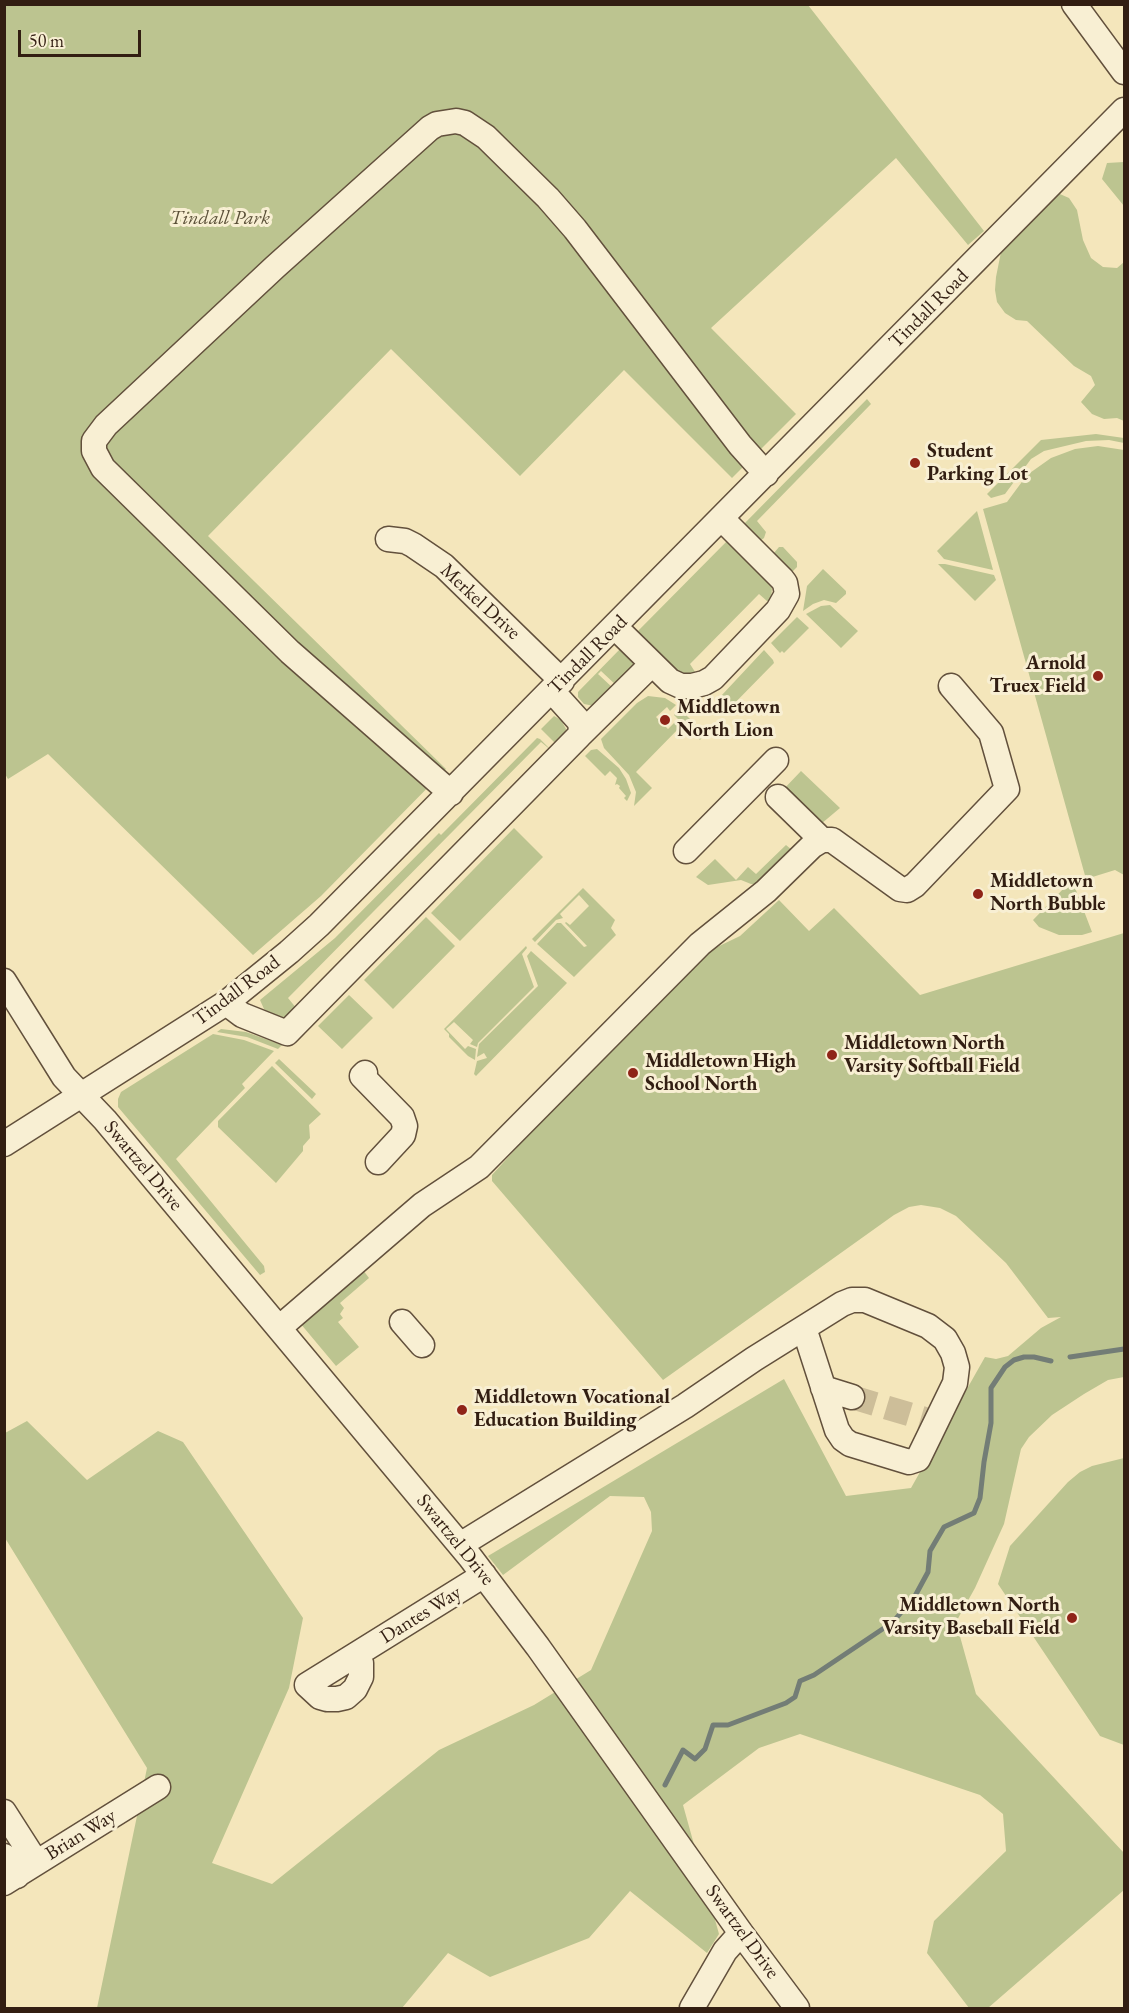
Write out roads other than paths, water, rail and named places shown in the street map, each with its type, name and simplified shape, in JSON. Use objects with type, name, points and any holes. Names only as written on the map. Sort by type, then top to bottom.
[{"type":"street","points":[[1074,4],[1125,72]]},
{"type":"street","name":"Tindall Road","points":[[4,1144],[226,1002],[319,925],[1125,110]]},
{"type":"street","points":[[451,793],[290,652],[103,468],[94,451],[94,441],[106,425],[275,267],[430,128],[437,124],[456,121],[465,123],[486,137],[548,198],[575,229],[740,445],[766,474]]},
{"type":"street","points":[[615,627],[665,678],[681,686],[704,683],[721,669],[785,600],[787,589],[782,579],[722,519]]},
{"type":"street","name":"Merkel Drive","points":[[388,539],[405,541],[444,566],[557,686],[580,722],[579,736]]},
{"type":"street","points":[[226,1002],[242,1015],[287,1032],[652,664]]},
{"type":"street","points":[[769,788],[822,840],[836,843],[897,887],[907,890],[915,885],[1005,793],[1007,784],[992,733],[951,686]]},
{"type":"street","points":[[686,851],[769,788],[776,760]]},
{"type":"street","points":[[279,1328],[422,1205],[479,1167],[700,944],[766,891],[812,846],[822,840]]},
{"type":"street","name":"Swartzel Drive","points":[[4,981],[64,1077],[105,1120],[484,1575],[797,2008]]},
{"type":"street","points":[[365,1073],[362,1076],[402,1117],[405,1126],[403,1135],[378,1162]]},
{"type":"street","points":[[460,1545],[685,1406],[804,1328],[842,1304],[858,1299],[928,1326],[937,1332],[949,1346],[957,1368],[955,1383],[931,1421],[918,1459],[912,1462],[898,1459],[850,1444],[843,1439],[837,1430],[804,1328]]},
{"type":"street","points":[[402,1322],[422,1345]]},
{"type":"street","points":[[823,1388],[852,1397]]},
{"type":"street","name":"Dantes Way","points":[[357,1654],[484,1575]]},
{"type":"street","name":"Brian Way","points":[[15,1869],[158,1787]]},
{"type":"street","points":[[4,1812],[15,1869]]},
{"type":"street","points":[[692,2008],[725,1950],[741,1933]]},
{"type":"waterway","points":[[1070,1357],[1124,1349]]},
{"type":"waterway","points":[[665,1785],[683,1750],[695,1759],[705,1749],[713,1725],[728,1725],[786,1703],[795,1697],[800,1681],[814,1675],[893,1622],[915,1596],[928,1572],[930,1551],[944,1527],[974,1513],[980,1498],[991,1423],[991,1388],[1005,1367],[1014,1360],[1034,1357],[1051,1361]]},
{"type":"tunnel","points":[[852,1397],[925,1419]]},
{"type":"place","name":"Student Parking Lot","points":[[915,463]]},
{"type":"place","name":"Arnold Truex Field","points":[[1098,676]]},
{"type":"place","name":"Middletown North Lion","points":[[665,720]]},
{"type":"place","name":"Middletown North Bubble","points":[[978,894]]},
{"type":"place","name":"Middletown North Varsity Softball Field","points":[[832,1055]]},
{"type":"place","name":"Middletown High School North","points":[[633,1073]]},
{"type":"place","name":"Middletown Vocational Education Building","points":[[462,1410]]},
{"type":"place","name":"Middletown North Varsity Baseball Field","points":[[1072,1618]]},
{"type":"park label","name":"Tindall Park","points":[[220,219]]}]
